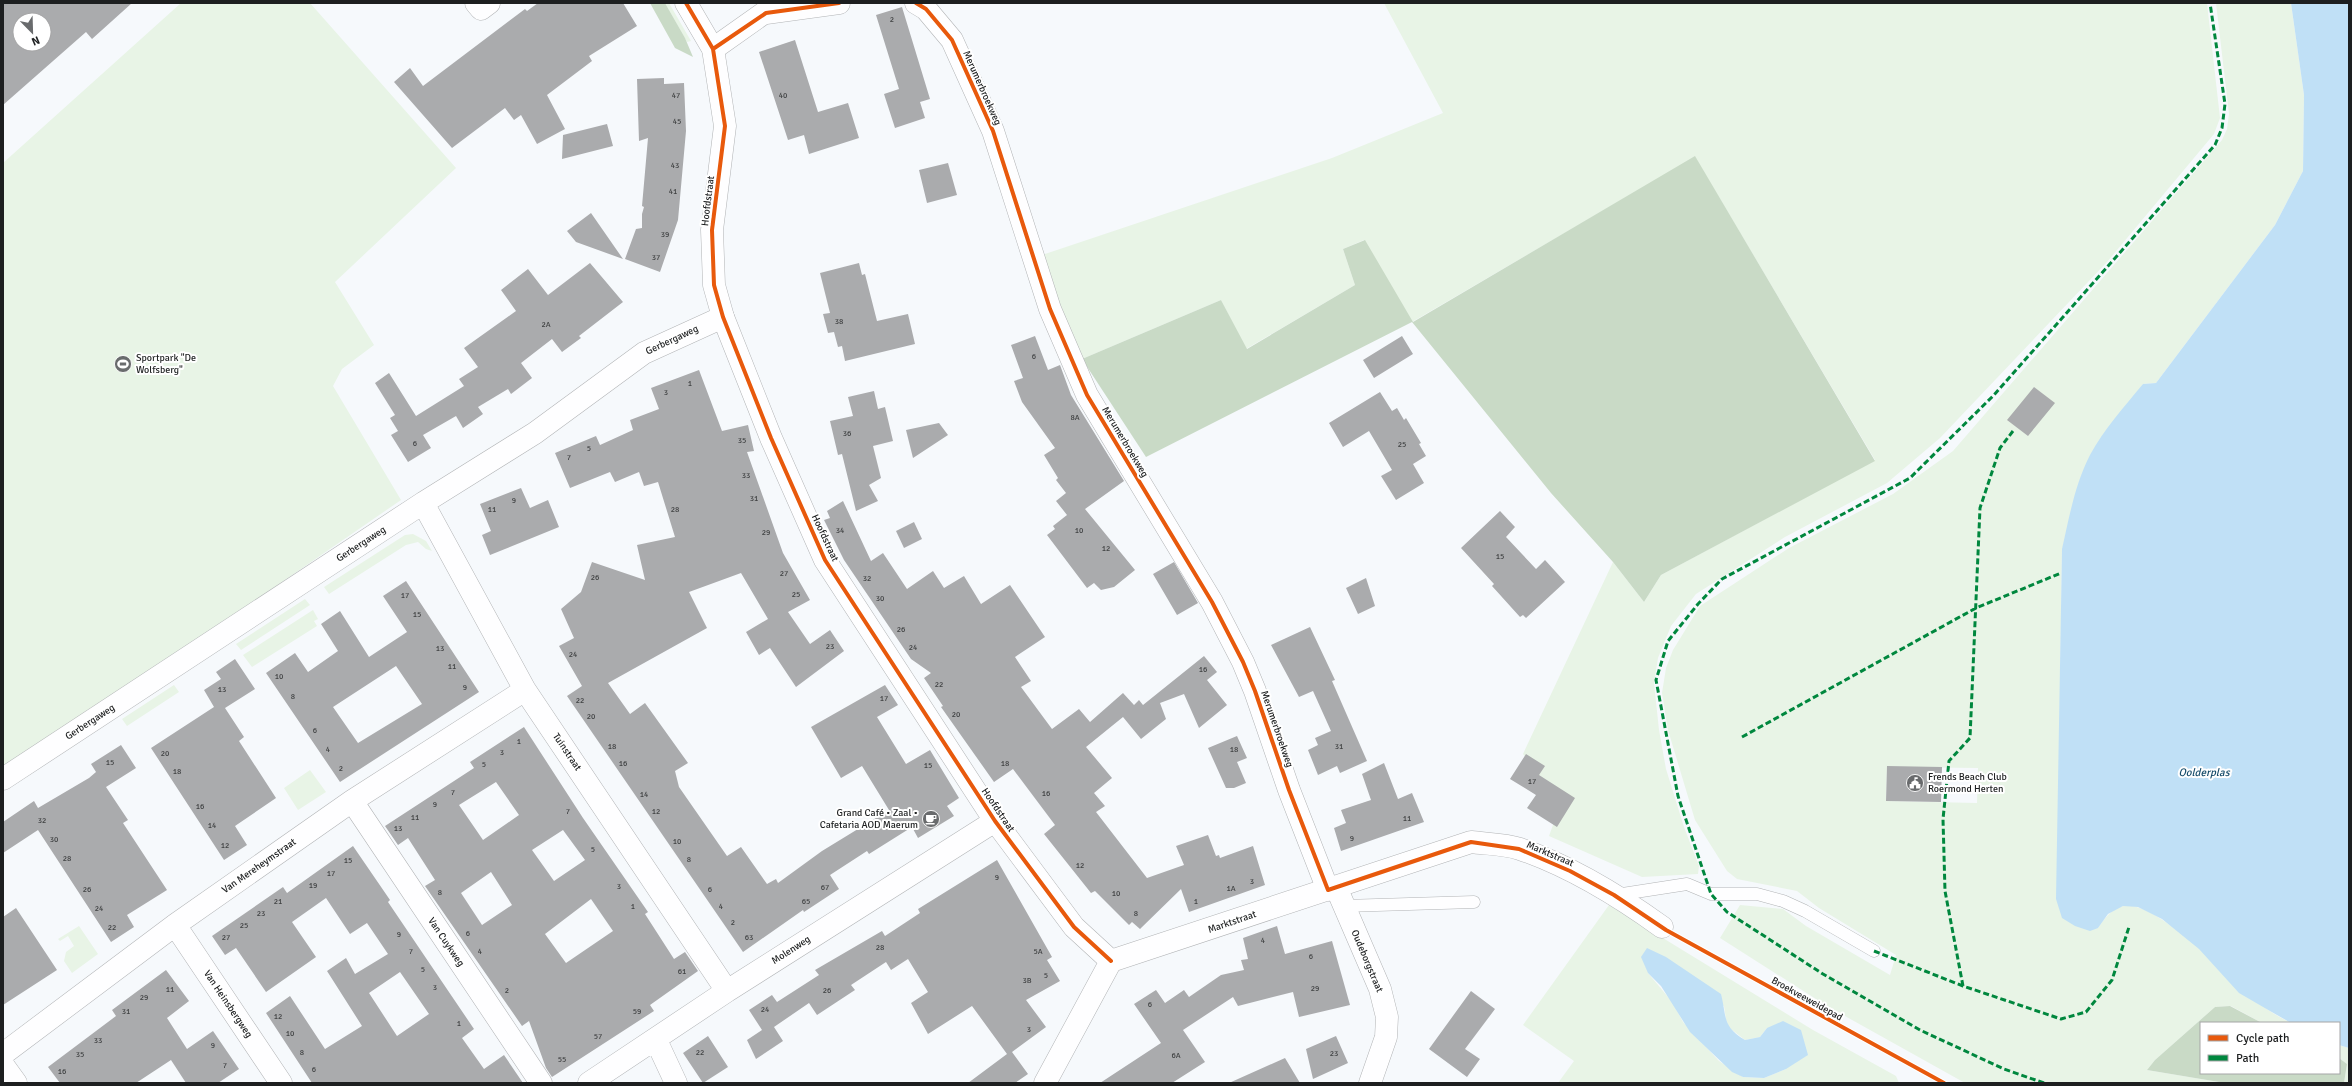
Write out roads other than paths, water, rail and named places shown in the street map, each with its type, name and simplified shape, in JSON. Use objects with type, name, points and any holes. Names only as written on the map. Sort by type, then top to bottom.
[{"type":"street","points":[[476,3],[481,9],[489,3]]},
{"type":"street","points":[[686,3],[713,49],[772,8],[839,3]]},
{"type":"street","name":"Merumerbroekweg","points":[[916,3],[926,9],[952,40],[994,131],[1050,309],[1087,394],[1212,602],[1243,662],[1255,691],[1289,790],[1336,894]]},
{"type":"street","name":"Hoofdstraat","points":[[713,49],[725,126],[712,230],[714,285],[723,317],[771,438],[825,560],[995,821],[1074,927],[1111,961]]},
{"type":"street","name":"Gerbergaweg","points":[[3,779],[423,503],[535,433],[644,353],[723,317]]},
{"type":"street","name":"Tuinstraat","points":[[423,503],[525,690],[727,991]]},
{"type":"street","name":"Van Mereheymstraat","points":[[3,1054],[174,925],[352,801],[525,690]]},
{"type":"street","name":"Van Cuykweg","points":[[352,801],[541,1083]]},
{"type":"street","name":"Molenweg","points":[[589,1083],[656,1040],[727,991],[995,821]]},
{"type":"street","name":"Marktstraat","points":[[1111,961],[1336,894],[1471,842],[1519,849],[1570,870],[1614,895],[1662,927]]},
{"type":"street","name":"Oudeborgstraat","points":[[1336,894],[1380,988],[1387,1017],[1386,1037],[1370,1083]]},
{"type":"street","name":"Van Heinsbergweg","points":[[174,925],[281,1083]]},
{"type":"street","points":[[1045,1083],[1111,961]]},
{"type":"street","points":[[656,1040],[676,1083]]},
{"type":"street","points":[[3,1065],[16,1083]]},
{"type":"lane","points":[[1614,895],[1687,884],[1711,894],[1757,894],[1783,901],[1805,911],[1874,951]]},
{"type":"lane","points":[[1336,894],[1474,902]]},
{"type":"water","name":"Oolderplas","points":[[2291,3],[2349,3],[2349,1048],[2340,1045],[2340,1022],[2289,1022],[2239,993],[2199,949],[2162,919],[2138,907],[2123,906],[2108,914],[2098,928],[2090,931],[2075,926],[2062,918],[2056,899],[2062,549],[2080,478],[2090,455],[2115,418],[2143,384],[2156,383],[2275,225],[2303,171],[2304,95]]},
{"type":"water","points":[[1647,948],[1666,957],[1721,994],[1725,1015],[1729,1026],[1745,1040],[1760,1037],[1767,1028],[1783,1021],[1801,1030],[1808,1055],[1786,1069],[1764,1078],[1743,1077],[1732,1072],[1690,1032],[1661,986],[1648,973],[1641,957]]},
{"type":"place","name":"Sportpark \"De Wolfsberg\"","points":[[123,364]]},
{"type":"place","name":"Frends Beach Club Roermond Herten","points":[[1915,783]]},
{"type":"place","name":"Grand Café • Zaal • Cafetaria AOD Maerum","points":[[931,819]]}]
